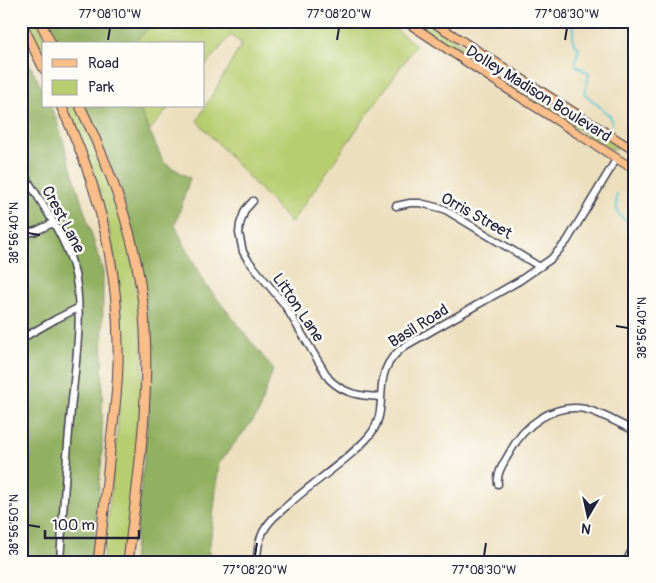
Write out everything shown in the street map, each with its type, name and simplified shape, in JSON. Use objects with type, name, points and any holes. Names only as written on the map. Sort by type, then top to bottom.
[{"type":"highway","points":[[40,21],[49,42]]},
{"type":"highway","points":[[21,22],[42,65]]},
{"type":"highway","points":[[62,108],[79,146],[96,193],[108,245],[117,304],[117,386],[98,562]]},
{"type":"highway","points":[[81,108],[110,172],[124,212],[136,262],[143,303],[146,377],[128,562]]},
{"type":"main road","name":"Dolley Madison Boulevard","points":[[405,21],[498,84],[635,170]]},
{"type":"main road","name":"Dolley Madison Boulevard","points":[[431,21],[635,151]]},
{"type":"main road","points":[[498,84],[507,71]]},
{"type":"main road","points":[[617,158],[625,145]]},
{"type":"street","name":"Basil Road","points":[[257,562],[262,534],[274,517],[371,434],[379,417],[383,373],[391,357],[397,351],[540,267],[555,254],[567,240],[617,158]]},
{"type":"street","name":"Crest Lane","points":[[21,169],[62,239],[73,267],[78,308],[78,330],[60,562]]},
{"type":"street","name":"Litton Lane","points":[[254,200],[245,210],[240,224],[241,243],[248,260],[272,288],[292,316],[336,386],[350,394],[380,397]]},
{"type":"street","name":"Orris Street","points":[[396,206],[420,203],[444,209],[540,267]]},
{"type":"street","points":[[21,234],[36,231],[52,223]]},
{"type":"street","points":[[21,339],[78,308]]},
{"type":"street","points":[[498,484],[499,474],[514,444],[533,423],[546,414],[573,408],[588,410],[635,431]]},
{"type":"street","points":[[626,562],[635,544]]},
{"type":"green space","points":[[25,21],[37,21],[47,42],[42,42],[42,56]]},
{"type":"green space","points":[[47,21],[144,21],[150,27],[135,42],[56,42]]},
{"type":"green space","points":[[144,21],[385,21],[416,45],[291,223],[197,121],[242,44],[231,35],[205,66],[205,42],[135,42],[150,27]]},
{"type":"green space","points":[[412,21],[426,21],[495,67],[495,75],[492,75]]},
{"type":"green space","points":[[21,47],[42,89],[42,108],[51,108],[56,118],[103,272],[102,454],[92,562],[21,562]]},
{"type":"green space","points":[[513,78],[614,141],[617,144],[616,149],[610,149],[509,86],[507,83]]},
{"type":"green space","points":[[66,108],[78,108],[106,170],[125,225],[133,261],[140,311],[143,366],[139,433],[125,562],[103,562],[120,399],[120,302],[109,229],[100,192],[88,158]]},
{"type":"green space","points":[[85,108],[139,108],[164,163],[190,178],[175,226],[203,281],[273,369],[258,414],[219,463],[208,562],[133,562],[148,420],[151,343],[140,265],[121,189]]},
{"type":"green space","points":[[139,108],[168,108],[149,131]]},
{"type":"waterway","points":[[570,24],[573,28],[573,42],[579,48],[576,66],[589,73],[585,94],[610,116],[612,124]]},
{"type":"waterway","points":[[617,194],[616,205],[618,213],[629,222],[635,223]]}]
